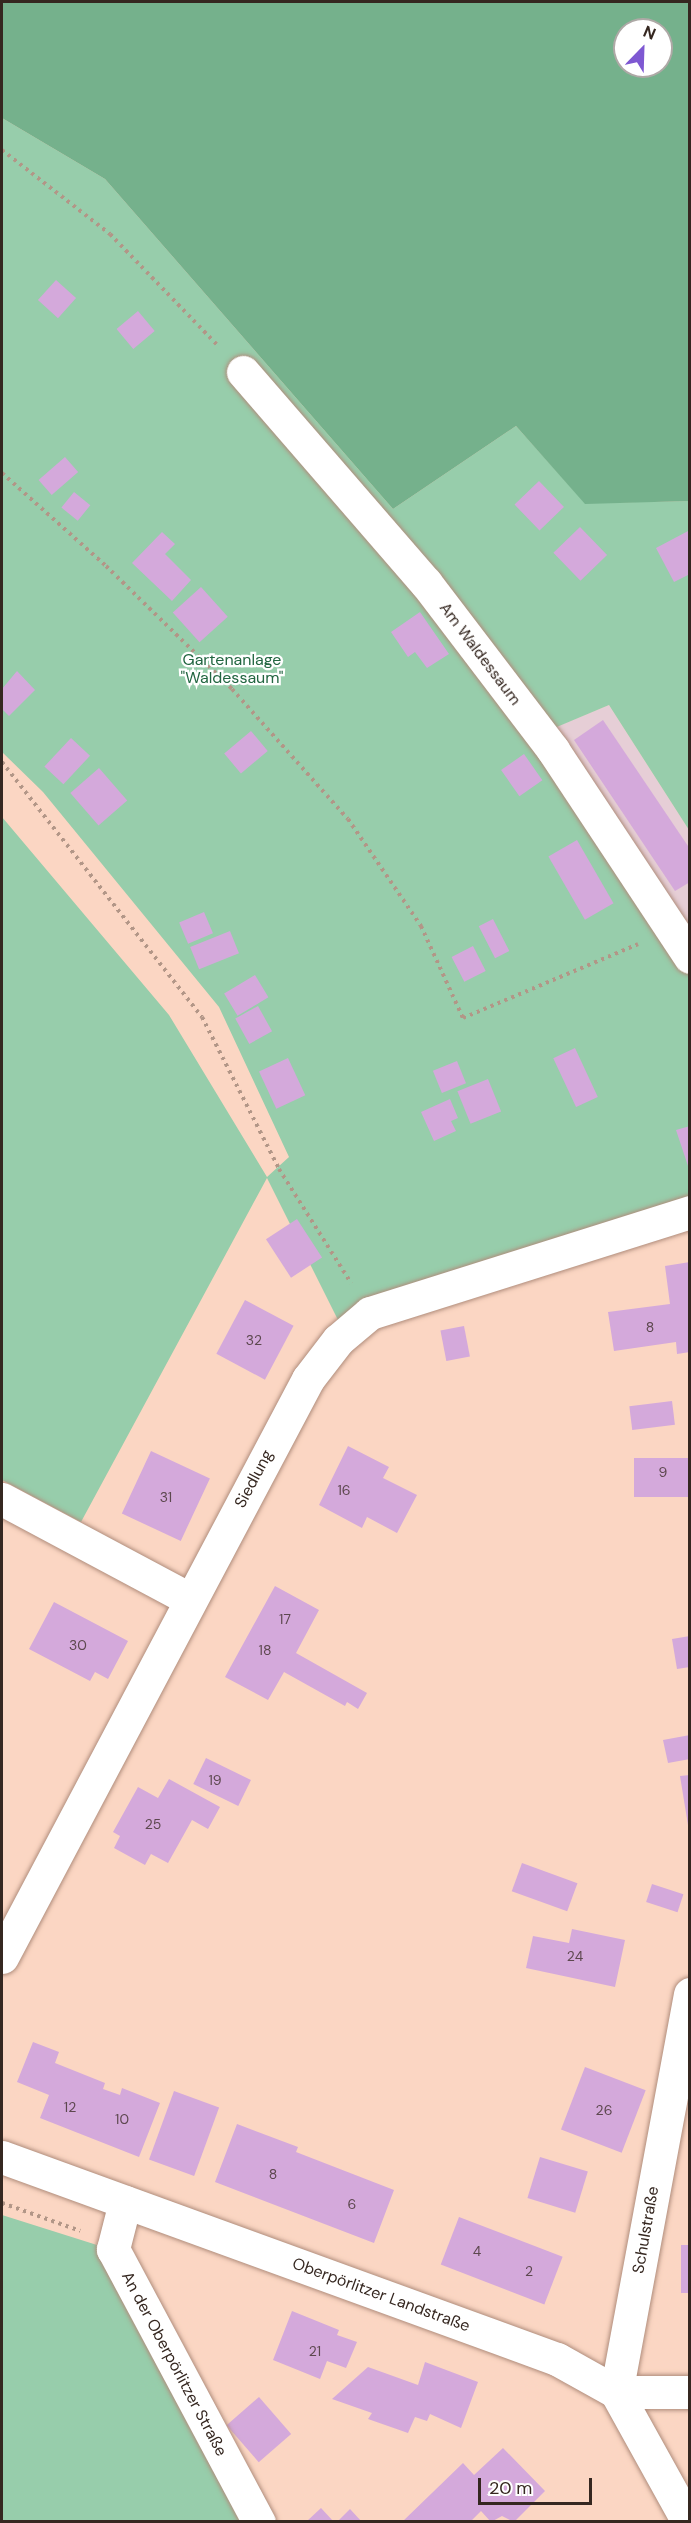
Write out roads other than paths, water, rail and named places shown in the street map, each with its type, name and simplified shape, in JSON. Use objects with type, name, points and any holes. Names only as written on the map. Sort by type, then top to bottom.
[{"type":"street","name":"Am Waldessaum","points":[[243,372],[426,583],[553,750],[669,931],[690,957]]},
{"type":"street","name":"Siedlung","points":[[2,1957],[189,1599],[308,1379],[338,1340],[370,1313],[690,1212]]},
{"type":"street","points":[[2,1499],[189,1599]]},
{"type":"street","name":"Schulstraße","points":[[616,2392],[690,1994]]},
{"type":"street","name":"Oberpörlitzer Landstraße","points":[[2,2157],[558,2359],[616,2392]]},
{"type":"street","name":"An der Oberpörlitzer Straße","points":[[125,2202],[113,2249],[259,2522]]},
{"type":"street","points":[[688,2522],[616,2392],[690,2392]]},
{"type":"park label","name":"Gartenanlage \"Waldessaum\"","points":[[232,669]]}]
